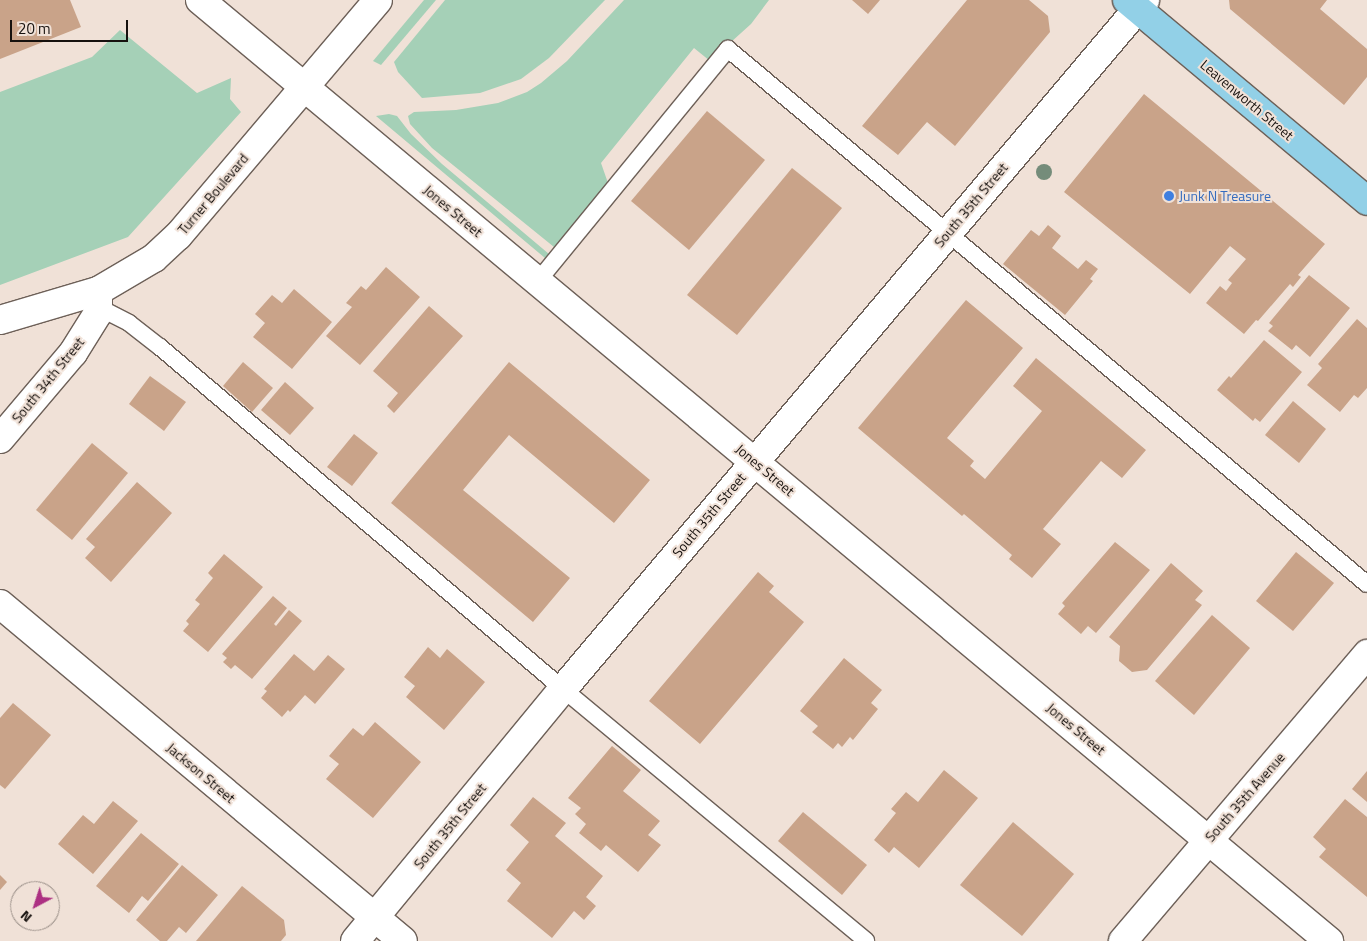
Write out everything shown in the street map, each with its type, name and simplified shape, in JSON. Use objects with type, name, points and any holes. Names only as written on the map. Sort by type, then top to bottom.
[{"type":"main road","name":"Leavenworth Street","points":[[1136,3],[1367,201]]},
{"type":"street","name":"Jones Street","points":[[200,0],[1329,941]]},
{"type":"street","name":"Turner Boulevard","points":[[0,320],[98,299],[154,258],[178,236],[378,0]]},
{"type":"street","name":"South 35th Street","points":[[355,941],[563,688],[947,234],[1136,3]]},
{"type":"street","name":"South 34th Street","points":[[0,439],[73,353],[98,313],[98,299]]},
{"type":"street","name":"Jackson Street","points":[[0,604],[403,941]]},
{"type":"street","name":"South 35th Avenue","points":[[1123,941],[1367,654]]},
{"type":"lane","points":[[538,281],[728,49],[1367,584]]},
{"type":"lane","points":[[98,299],[160,348],[866,941]]},
{"type":"green space","points":[[424,0],[436,0],[381,65],[373,61]]},
{"type":"green space","points":[[445,0],[605,0],[549,58],[521,79],[480,93],[422,98],[398,72],[394,62]]},
{"type":"green space","points":[[624,0],[769,0],[751,24],[710,61],[694,48],[601,163],[608,183],[554,247],[432,148],[410,124],[408,116],[414,112],[456,110],[498,103],[527,92],[567,61]]},
{"type":"green space","points":[[120,30],[197,93],[231,78],[230,99],[241,112],[128,237],[0,285],[0,92],[92,57]]},
{"type":"green space","points":[[389,114],[397,116],[411,134],[442,164],[549,254],[545,258],[376,116]]},
{"type":"building","points":[[0,0],[70,0],[81,27],[0,59]]},
{"type":"building","points":[[852,0],[880,0],[868,14]]},
{"type":"building","points":[[967,0],[1029,0],[1048,16],[1050,32],[955,146],[927,122],[898,155],[862,126]]},
{"type":"building","points":[[1229,0],[1327,0],[1320,9],[1367,49],[1367,77],[1344,105],[1230,9]]},
{"type":"building","points":[[1144,94],[1325,244],[1298,275],[1301,277],[1293,287],[1290,284],[1258,321],[1256,320],[1244,334],[1206,303],[1220,286],[1226,291],[1232,283],[1228,280],[1246,259],[1230,246],[1190,294],[1064,192]]},
{"type":"building","points":[[707,111],[765,160],[689,250],[631,201]]},
{"type":"building","points":[[792,168],[842,208],[737,335],[687,295]]},
{"type":"building","points":[[1048,225],[1061,236],[1052,248],[1078,269],[1086,260],[1098,269],[1090,279],[1093,281],[1065,315],[1003,264],[1031,230],[1039,236]]},
{"type":"building","points":[[386,267],[420,297],[360,365],[326,336],[352,307],[346,303],[361,286],[366,290]]},
{"type":"building","points":[[1309,275],[1350,308],[1310,357],[1296,345],[1292,350],[1268,331],[1273,326],[1269,323]]},
{"type":"building","points":[[294,289],[332,322],[292,369],[253,337],[265,323],[255,314],[272,295],[282,303]]},
{"type":"building","points":[[966,300],[1023,348],[947,438],[974,461],[970,466],[985,479],[1042,411],[1013,386],[1036,358],[1146,450],[1122,478],[1101,461],[1043,529],[1061,544],[1032,578],[1009,559],[1012,555],[964,514],[962,516],[858,428]]},
{"type":"building","points":[[429,306],[463,336],[394,413],[387,406],[398,393],[373,371]]},
{"type":"building","points":[[1357,319],[1367,328],[1367,388],[1358,398],[1354,395],[1340,412],[1307,385],[1322,368],[1318,364]]},
{"type":"building","points":[[1264,340],[1302,372],[1260,422],[1255,418],[1253,421],[1217,390],[1229,376],[1231,378]]},
{"type":"building","points":[[243,362],[273,388],[252,412],[223,386]]},
{"type":"building","points":[[509,362],[650,480],[614,523],[509,435],[463,490],[570,578],[533,622],[391,503]]},
{"type":"building","points":[[150,376],[186,402],[164,431],[129,404]]},
{"type":"building","points":[[285,382],[314,408],[290,435],[261,410]]},
{"type":"building","points":[[1293,401],[1326,429],[1299,463],[1265,435]]},
{"type":"building","points":[[354,434],[378,453],[352,486],[327,467]]},
{"type":"building","points":[[92,443],[128,473],[72,540],[36,510]]},
{"type":"building","points":[[137,482],[172,513],[111,582],[85,558],[95,547],[86,539]]},
{"type":"building","points":[[1115,542],[1150,570],[1096,633],[1088,626],[1081,634],[1058,614],[1065,606],[1062,603]]},
{"type":"building","points":[[1296,552],[1334,583],[1293,631],[1256,601]]},
{"type":"building","points":[[224,554],[263,587],[208,652],[183,631],[189,624],[186,621],[200,604],[195,600],[213,578],[208,573]]},
{"type":"building","points":[[1171,563],[1203,591],[1195,600],[1202,605],[1147,670],[1132,672],[1119,661],[1120,646],[1109,637]]},
{"type":"building","points":[[758,572],[774,586],[769,592],[804,622],[700,744],[649,701]]},
{"type":"building","points":[[273,596],[287,608],[274,624],[276,626],[289,610],[302,621],[252,679],[235,665],[231,669],[223,662],[227,658],[222,654]]},
{"type":"building","points":[[1212,615],[1250,648],[1194,715],[1155,681]]},
{"type":"building","points":[[428,647],[440,658],[447,649],[485,682],[444,730],[406,697],[415,686],[404,677]]},
{"type":"building","points":[[294,654],[314,671],[328,655],[345,669],[315,704],[305,695],[290,712],[288,710],[282,717],[261,698],[267,691],[264,689]]},
{"type":"building","points":[[844,658],[882,690],[871,703],[878,709],[853,740],[850,737],[842,747],[838,743],[833,749],[812,732],[818,726],[800,711]]},
{"type":"building","points":[[13,703],[51,735],[5,789],[0,785],[0,718]]},
{"type":"building","points":[[375,722],[421,762],[373,818],[326,779],[339,764],[329,756],[353,728],[363,736]]},
{"type":"building","points":[[612,746],[641,770],[623,791],[660,821],[648,835],[661,845],[638,872],[606,845],[601,851],[579,833],[586,824],[575,814],[581,808],[568,798]]},
{"type":"building","points":[[944,770],[978,798],[919,868],[894,847],[889,853],[874,840],[896,813],[891,809],[906,792],[918,802]]},
{"type":"building","points":[[1367,771],[1367,802],[1352,789]]},
{"type":"building","points":[[533,797],[566,823],[555,836],[603,876],[586,897],[596,906],[584,920],[574,911],[552,938],[507,901],[521,883],[506,870],[529,842],[510,825]]},
{"type":"building","points":[[1345,799],[1367,817],[1367,897],[1319,857],[1326,849],[1313,837]]},
{"type":"building","points":[[113,801],[138,821],[93,874],[58,844],[83,815],[94,824]]},
{"type":"building","points":[[803,812],[867,865],[842,895],[778,841]]},
{"type":"building","points":[[1013,822],[1074,874],[1022,936],[960,885]]},
{"type":"building","points":[[141,833],[179,864],[148,901],[142,896],[129,913],[96,886]]},
{"type":"building","points":[[182,865],[218,895],[186,933],[179,927],[167,941],[160,941],[136,920]]},
{"type":"building","points":[[0,875],[7,882],[0,890]]},
{"type":"building","points":[[242,886],[284,920],[286,935],[281,941],[196,941]]},
{"type":"place","name":"Junk N Treasure","points":[[1169,196]]}]
